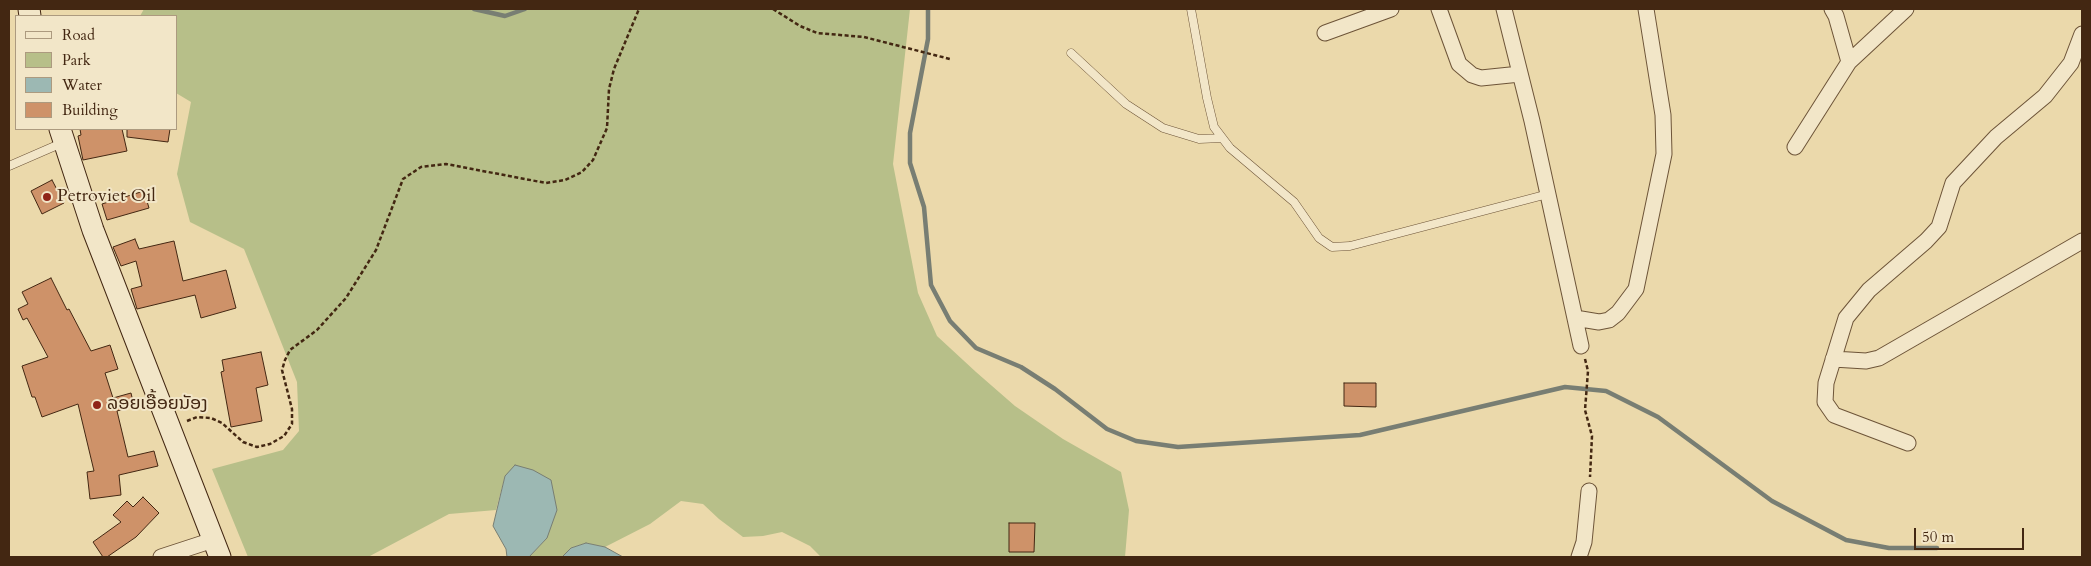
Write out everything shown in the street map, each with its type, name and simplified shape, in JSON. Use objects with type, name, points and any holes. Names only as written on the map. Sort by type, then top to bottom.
[{"type":"main road","points":[[62,136],[97,239],[216,549]]},
{"type":"street","points":[[1325,33],[1391,9]]},
{"type":"street","points":[[1439,9],[1459,64],[1472,75],[1481,78],[1520,74]]},
{"type":"street","points":[[1504,9],[1548,194],[1581,346]]},
{"type":"street","points":[[1575,318],[1600,322],[1609,320],[1618,313],[1636,288],[1664,154],[1663,115],[1646,9]]},
{"type":"street","points":[[1832,9],[1836,16],[1849,62]]},
{"type":"street","points":[[1795,147],[1849,62],[1906,9]]},
{"type":"street","points":[[1908,443],[1834,415],[1825,402],[1826,383],[1846,318],[1869,290],[1939,227],[1953,183],[1996,136],[2045,96],[2071,63],[2082,34]]},
{"type":"street","points":[[1833,358],[1866,361],[1879,358],[2082,242]]},
{"type":"street","points":[[1579,557],[1584,542],[1589,491]]},
{"type":"street","points":[[162,557],[216,549]]},
{"type":"lane","points":[[1191,9],[1206,98],[1214,127],[1230,148],[1294,202],[1318,238],[1332,247],[1350,246],[1548,194]]},
{"type":"lane","points":[[1071,53],[1126,104],[1163,128],[1200,139],[1222,138]]},
{"type":"lane","points":[[9,166],[62,136]]},
{"type":"path","points":[[170,429],[197,417],[211,418],[222,423],[243,442],[257,447],[270,444],[284,436],[292,424],[292,409],[282,370],[290,350],[317,330],[346,298],[376,250],[403,179],[421,167],[446,164],[546,183],[565,180],[582,172],[593,160],[607,128],[609,89],[614,69],[639,9]]},
{"type":"path","points":[[774,9],[800,26],[817,34],[864,38],[950,59]]},
{"type":"path","points":[[1588,371],[1585,410],[1592,436],[1589,491]]},
{"type":"green space","points":[[144,9],[910,9],[893,164],[918,293],[937,336],[976,372],[1015,406],[1063,439],[1121,472],[1129,510],[1125,557],[821,557],[810,546],[782,532],[763,536],[743,537],[703,504],[681,501],[650,524],[605,547],[586,543],[571,548],[562,557],[529,557],[547,538],[505,476],[496,510],[449,514],[368,557],[248,557],[212,469],[283,450],[299,431],[297,382],[244,249],[190,222],[177,174],[191,102],[178,94],[178,15],[141,15]]},
{"type":"water","points":[[515,465],[533,470],[551,480],[557,510],[547,538],[529,557],[507,557],[506,549],[493,526],[505,476]]},
{"type":"water","points":[[586,543],[605,547],[623,557],[562,557],[571,548]]},
{"type":"building","points":[[80,130],[122,130],[127,151],[83,160],[78,136],[81,135]]},
{"type":"building","points":[[127,130],[170,130],[168,142],[127,137]]},
{"type":"building","name":"Petroviet Oil","points":[[52,180],[64,203],[42,214],[31,191]]},
{"type":"building","points":[[144,191],[149,208],[107,220],[102,204]]},
{"type":"building","points":[[135,239],[139,249],[174,241],[183,281],[226,270],[236,308],[201,318],[195,295],[137,309],[131,289],[142,286],[136,261],[121,266],[113,247]]},
{"type":"building","points":[[51,278],[91,351],[110,345],[118,369],[105,373],[113,398],[131,393],[134,406],[117,411],[128,457],[154,451],[158,466],[119,475],[121,495],[90,499],[87,472],[94,471],[78,404],[42,417],[35,397],[32,397],[22,366],[48,357],[27,318],[23,320],[18,309],[28,304],[22,292]]},
{"type":"building","points":[[261,352],[268,385],[256,388],[262,421],[231,427],[221,372],[224,371],[222,360]]},
{"type":"building","points":[[1344,383],[1376,383],[1376,407],[1344,406]]},
{"type":"building","points":[[143,497],[159,513],[136,537],[107,557],[103,557],[93,542],[121,522],[113,515],[127,501],[133,507]]},
{"type":"building","points":[[1009,523],[1035,523],[1034,552],[1009,552]]},
{"type":"waterway","points":[[474,9],[505,16],[525,9]]},
{"type":"waterway","points":[[928,9],[928,39],[910,133],[910,163],[924,207],[931,285],[950,321],[976,348],[1021,367],[1055,389],[1107,429],[1136,441],[1178,447],[1360,435],[1565,387],[1606,391],[1658,417],[1772,501],[1846,540],[1889,548],[1937,548]]},
{"type":"place","name":"Petroviet Oil","points":[[47,197]]},
{"type":"place","name":"ລອຍເອື້ອຍນັອງ","points":[[97,405]]}]
